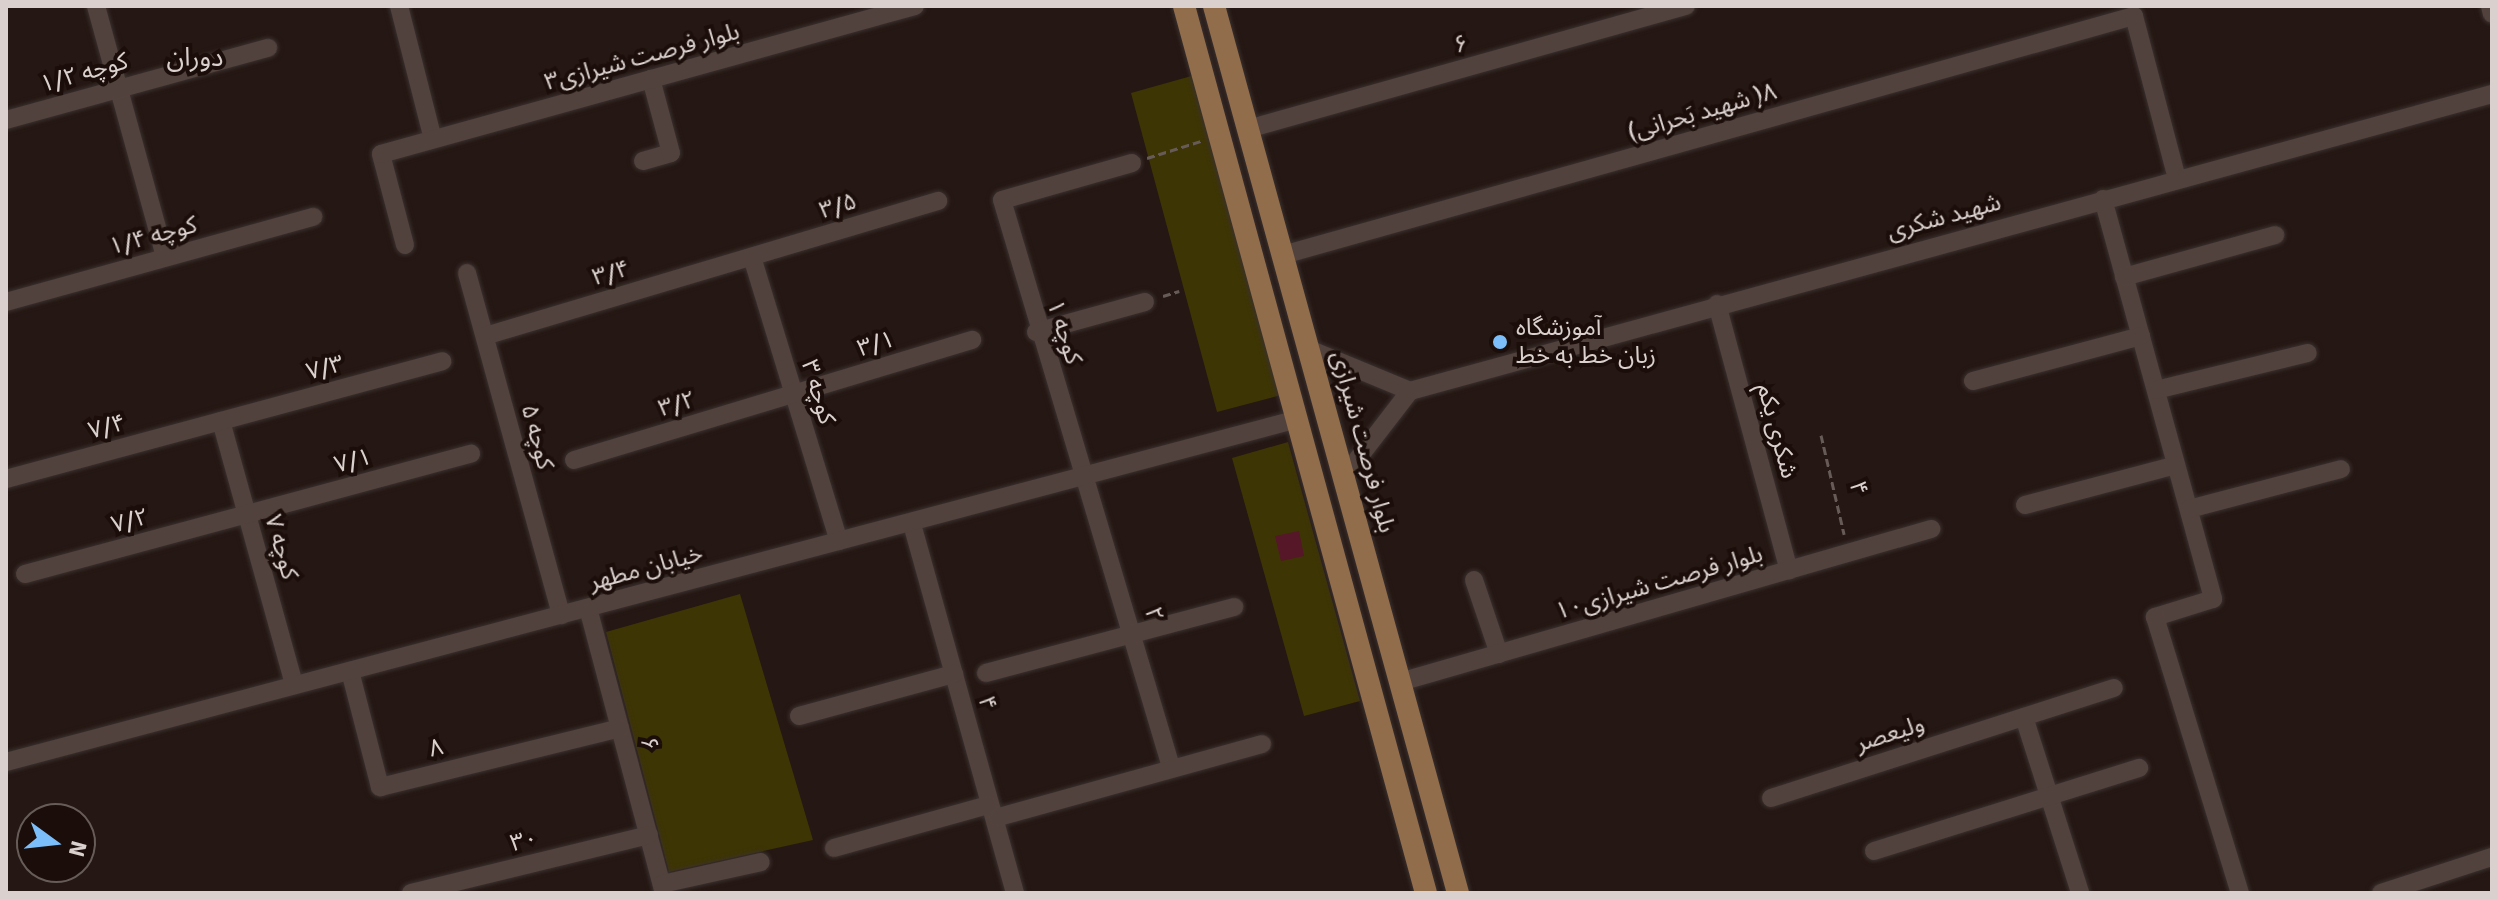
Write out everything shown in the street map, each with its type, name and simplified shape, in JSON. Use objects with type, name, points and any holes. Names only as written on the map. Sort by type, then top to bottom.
[{"type":"main road","points":[[1184,6],[1426,893]]},
{"type":"main road","name":"بلوار فرصت شیرازی","points":[[1214,6],[1346,474],[1458,893]]},
{"type":"street","points":[[96,6],[165,257]]},
{"type":"street","points":[[399,6],[433,139]]},
{"type":"street","name":"۳بلوار فرصت شیرازی","points":[[405,245],[381,154],[915,6]]},
{"type":"street","name":"۶","points":[[1248,129],[1686,6]]},
{"type":"street","points":[[2490,6],[2492,14]]},
{"type":"street","name":"(شهید بَحرانی )۸","points":[[1283,255],[2134,16],[2177,179]]},
{"type":"street","name":"کوچه ۱/۲","points":[[6,120],[268,48]]},
{"type":"street","points":[[643,161],[671,153],[651,79]]},
{"type":"street","name":"شهید شکری","points":[[1410,391],[1717,304],[2492,94]]},
{"type":"street","name":"کوچه ۱","points":[[1088,476],[1036,332],[1002,200],[1132,163]]},
{"type":"street","points":[[2103,199],[2213,599],[2155,617],[2240,893]]},
{"type":"street","name":"۳/۵","points":[[752,257],[938,201]]},
{"type":"street","name":"کوچه ۱/۴","points":[[6,302],[313,217]]},
{"type":"street","points":[[2124,277],[2275,235]]},
{"type":"street","name":"۳/۴","points":[[485,336],[752,257]]},
{"type":"street","name":"کوچه ۳","points":[[752,257],[839,541]]},
{"type":"street","name":"کوچه ۵","points":[[467,273],[561,615]]},
{"type":"street","points":[[1036,332],[1145,302]]},
{"type":"street","name":"شکری یکم","points":[[1717,304],[1789,570]]},
{"type":"street","points":[[1973,381],[2141,336]]},
{"type":"street","name":"۳/۱","points":[[794,394],[972,340]]},
{"type":"street","points":[[1311,350],[1410,391],[1346,474]]},
{"type":"street","points":[[2156,390],[2308,353]]},
{"type":"street","name":"۷/۳","points":[[221,421],[442,361]]},
{"type":"street","name":"۳/۲","points":[[574,460],[794,394]]},
{"type":"street","name":"خیابان مطهر","points":[[6,762],[912,524],[1298,419]]},
{"type":"street","name":"۷/۴","points":[[6,479],[221,421]]},
{"type":"street","name":"کوچه ۷","points":[[221,421],[294,685]]},
{"type":"street","name":"۷/۱","points":[[247,515],[471,454]]},
{"type":"street","points":[[2025,505],[2176,465]]},
{"type":"street","points":[[2189,509],[2341,469]]},
{"type":"street","name":"۲","points":[[1088,476],[1171,767]]},
{"type":"street","name":"۷/۲","points":[[25,574],[247,515]]},
{"type":"street","name":"۴","points":[[912,524],[1015,893]]},
{"type":"street","name":"بلوار فرصت شیرازی۱۰","points":[[1400,682],[1931,529]]},
{"type":"street","points":[[1474,580],[1499,654]]},
{"type":"street","points":[[986,673],[1234,607]]},
{"type":"street","name":"۶","points":[[588,608],[663,888]]},
{"type":"street","name":"۸","points":[[350,671],[380,787],[620,728]]},
{"type":"street","points":[[799,716],[954,674]]},
{"type":"street","name":"ولیعصر","points":[[1771,798],[2114,688]]},
{"type":"street","points":[[2024,717],[2080,893]]},
{"type":"street","points":[[834,848],[1262,744]]},
{"type":"street","points":[[1874,851],[2139,768]]},
{"type":"street","name":"۳۰","points":[[411,893],[649,835]]},
{"type":"street","points":[[2381,893],[2492,857]]},
{"type":"street","points":[[663,888],[761,862]]},
{"type":"path","points":[[1132,163],[1219,135]]},
{"type":"path","name":"۴","points":[[1821,435],[1848,553]]},
{"type":"shaded area","points":[[1195,75],[1281,395],[1217,412],[1131,93]]},
{"type":"shaded area","points":[[1288,442],[1360,701],[1304,716],[1232,458]]},
{"type":"shaded area","points":[[740,594],[813,840],[669,872],[606,632]]},
{"type":"building","points":[[1299,531],[1304,556],[1281,561],[1275,536]]},
{"type":"place","name":"آموزشگاه زبان خط به خط","points":[[1500,342]]},
{"type":"district","name":"دوران","points":[[195,59]]}]
